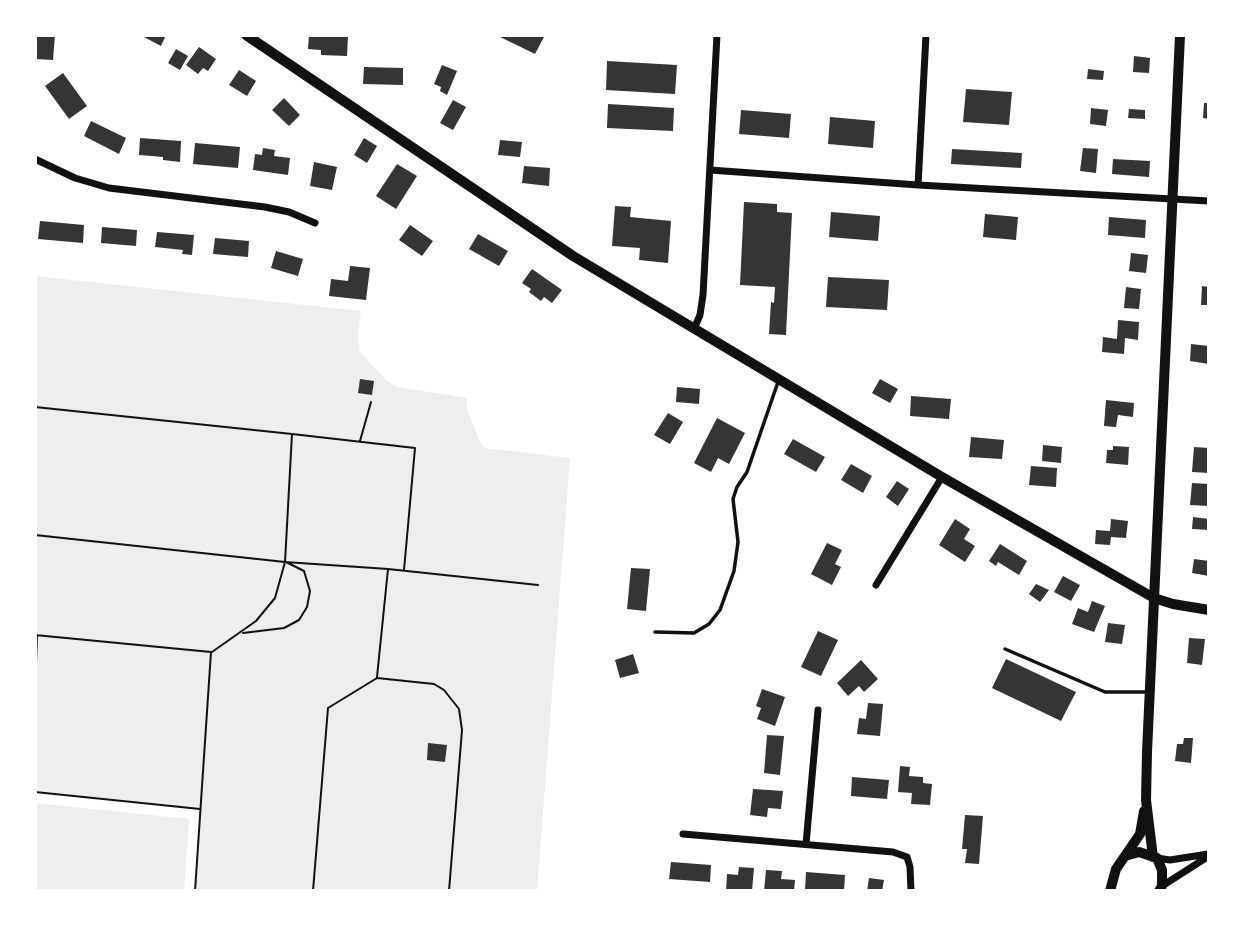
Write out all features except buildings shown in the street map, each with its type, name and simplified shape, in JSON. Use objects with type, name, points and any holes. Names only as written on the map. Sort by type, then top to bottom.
[{"type":"street","points":[[246,35],[573,257],[942,477],[1154,597],[1173,604],[1209,610]]},
{"type":"street","points":[[694,329],[704,295],[717,35]]},
{"type":"street","points":[[918,185],[926,35]]},
{"type":"street","points":[[1110,891],[1116,869],[1140,834],[1146,800],[1181,35]]},
{"type":"street","points":[[35,159],[75,178],[109,188],[265,207],[289,212],[315,223]]},
{"type":"street","points":[[710,170],[1209,201]]},
{"type":"street","points":[[876,585],[942,477]]},
{"type":"street","points":[[806,844],[818,710]]},
{"type":"street","points":[[1146,800],[1155,858],[1162,870],[1160,888]]},
{"type":"street","points":[[683,834],[893,852],[906,857],[910,867],[911,891]]},
{"type":"street","points":[[1125,856],[1139,852],[1170,860],[1207,857]]},
{"type":"street","points":[[1160,888],[1207,857]]},
{"type":"lane","points":[[655,632],[694,633],[709,624],[720,610],[734,571],[738,542],[733,499],[747,472],[779,380]]},
{"type":"lane","points":[[1005,649],[1105,692],[1150,692]]},
{"type":"lane","points":[[1207,857],[1209,867]]},
{"type":"path","points":[[360,442],[371,402]]},
{"type":"path","points":[[35,407],[415,449],[404,570]]},
{"type":"path","points":[[35,690],[36,635],[211,652],[256,621],[275,598],[285,562],[292,434]]},
{"type":"path","points":[[35,535],[285,562],[404,570],[538,585]]},
{"type":"path","points":[[239,633],[277,629],[299,620],[307,607],[310,591],[304,571],[285,562]]},
{"type":"path","points":[[377,678],[388,569]]},
{"type":"path","points":[[195,891],[211,652]]},
{"type":"path","points":[[313,891],[328,708],[377,678],[434,684],[444,690],[460,709],[462,730],[449,891]]},
{"type":"path","points":[[35,792],[201,809]]},
{"type":"shaded area","points":[[35,276],[361,311],[358,337],[360,352],[385,379],[397,387],[467,398],[467,410],[485,448],[570,458],[537,891],[195,891],[200,809],[35,792]]},
{"type":"shaded area","points":[[35,803],[189,819],[184,891],[35,891]]}]
